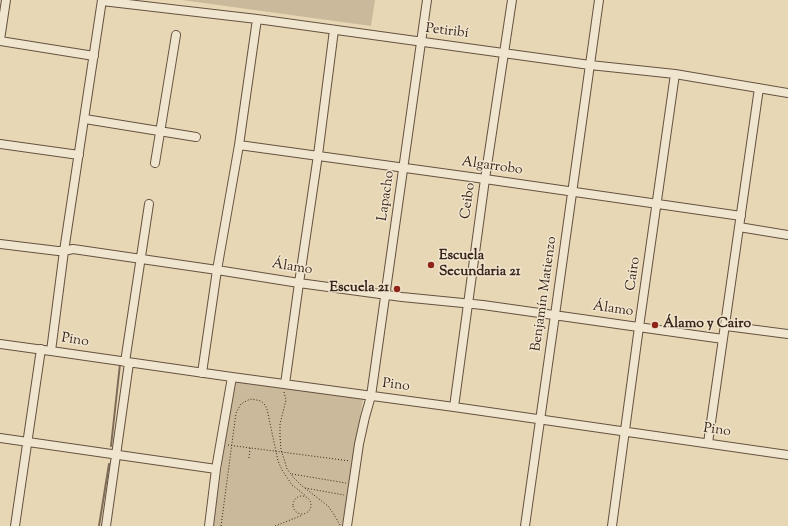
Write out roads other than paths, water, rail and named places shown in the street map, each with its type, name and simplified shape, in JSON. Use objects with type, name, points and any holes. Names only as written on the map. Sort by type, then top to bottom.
[{"type":"street","points":[[6,0],[0,41],[94,56]]},
{"type":"street","points":[[51,351],[64,251],[102,0]]},
{"type":"street","name":"Petiribí","points":[[102,0],[257,19],[590,65],[676,74],[788,92]]},
{"type":"street","name":"Lapacho","points":[[347,526],[356,462],[371,396],[427,0]]},
{"type":"street","name":"Ceibo","points":[[454,407],[485,179],[512,0]]},
{"type":"street","name":"Benjamín Matienzo","points":[[525,526],[599,0]]},
{"type":"street","points":[[202,373],[217,270],[239,145],[257,19]]},
{"type":"street","points":[[283,384],[318,155],[334,30]]},
{"type":"street","points":[[155,163],[176,35]]},
{"type":"street","name":"Cairo","points":[[612,526],[676,74]]},
{"type":"street","points":[[708,443],[759,88]]},
{"type":"street","points":[[85,119],[196,137]]},
{"type":"street","points":[[0,144],[79,155]]},
{"type":"street","name":"Algarrobo","points":[[239,145],[404,167],[741,216]]},
{"type":"street","points":[[106,526],[140,258],[149,204]]},
{"type":"street","points":[[739,227],[788,235]]},
{"type":"street","name":"Álamo","points":[[0,244],[64,251],[73,249],[299,282],[555,315],[723,339]]},
{"type":"street","points":[[726,326],[788,334]]},
{"type":"street","name":"Pino","points":[[0,344],[788,455]]},
{"type":"street","points":[[15,526],[41,349]]},
{"type":"street","points":[[209,526],[216,469],[232,377]]},
{"type":"street","points":[[0,438],[216,469]]},
{"type":"waterway","points":[[111,446],[120,364]]},
{"type":"waterway","points":[[99,526],[109,464]]},
{"type":"place","name":"Escuela Secundaria 21","points":[[431,265]]},
{"type":"place","name":"Escuela 21","points":[[397,289]]},
{"type":"place","name":"Álamo y Cairo","points":[[655,325]]}]
